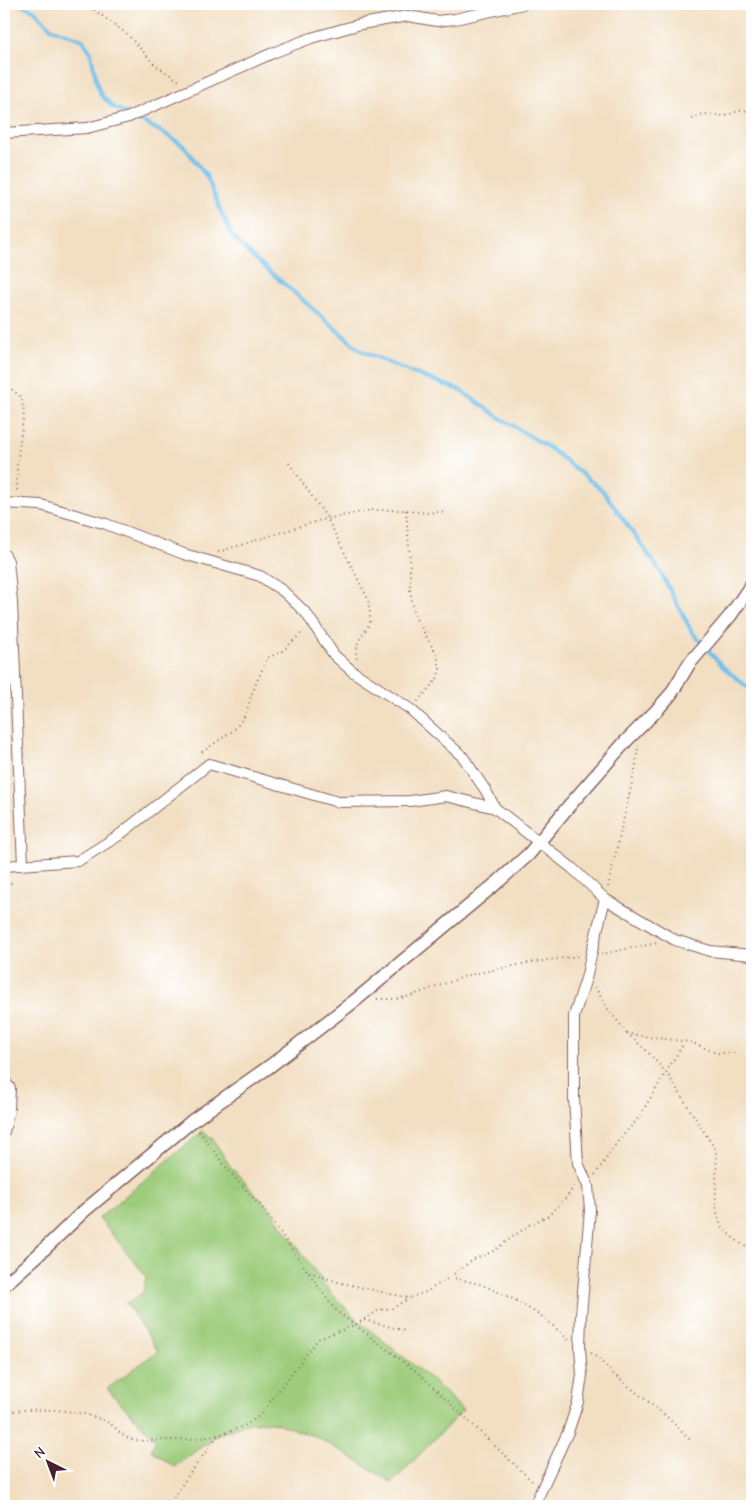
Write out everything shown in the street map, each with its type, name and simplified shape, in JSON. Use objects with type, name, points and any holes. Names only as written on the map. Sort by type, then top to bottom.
[{"type":"street","points":[[4,133],[87,128],[129,117],[275,52],[311,38],[361,24],[408,16],[437,21],[455,19],[523,4]]},
{"type":"street","points":[[4,503],[41,505],[106,524],[184,554],[260,576],[283,591],[306,613],[334,655],[359,676],[410,709],[462,757],[486,791],[495,808],[572,868],[605,899],[675,940],[710,952],[752,955]]},
{"type":"street","points":[[4,554],[8,561],[12,602],[23,865]]},
{"type":"street","points":[[4,1286],[84,1211],[192,1121],[270,1066],[357,999],[529,854],[634,733],[671,694],[689,664],[730,616],[752,584]]},
{"type":"street","points":[[4,866],[78,861],[118,836],[209,764],[338,802],[410,801],[446,796],[495,808]]},
{"type":"street","points":[[534,1506],[568,1432],[578,1402],[582,1375],[580,1348],[582,1298],[590,1210],[588,1186],[578,1163],[574,1098],[574,1016],[587,974],[605,899]]},
{"type":"street","points":[[4,1081],[10,1088],[4,1132]]},
{"type":"path","points":[[86,4],[127,34],[155,65],[192,88]]},
{"type":"path","points":[[428,4],[432,11]]},
{"type":"path","points":[[692,119],[703,114],[725,116],[738,111],[752,110]]},
{"type":"path","points":[[4,383],[20,396],[24,412],[17,463],[17,504]]},
{"type":"path","points":[[288,463],[327,518],[368,599],[370,623],[358,642],[356,654],[359,676]]},
{"type":"path","points":[[217,552],[327,518],[372,510],[406,510],[426,513],[447,511]]},
{"type":"path","points":[[406,510],[410,590],[415,617],[437,655],[440,669],[437,679],[423,697],[410,709]]},
{"type":"path","points":[[202,752],[234,730],[246,714],[252,693],[267,658],[281,652],[313,623]]},
{"type":"path","points":[[605,899],[636,765],[639,746],[634,733]]},
{"type":"path","points":[[4,891],[13,881]]},
{"type":"path","points":[[357,999],[396,999],[469,976],[527,963],[615,952],[675,940]]},
{"type":"path","points":[[587,974],[608,1009],[627,1033],[666,1072],[715,1149],[717,1158],[717,1209],[722,1226],[735,1240],[752,1251]]},
{"type":"path","points":[[627,1033],[691,1042],[716,1053],[737,1053]]},
{"type":"path","points":[[588,1186],[618,1141],[637,1120],[684,1042]]},
{"type":"path","points":[[192,1121],[228,1170],[266,1211],[332,1306],[416,1372],[542,1490]]},
{"type":"path","points":[[4,1412],[24,1409],[71,1412],[92,1416],[108,1422],[126,1437],[144,1441],[190,1440],[219,1434],[250,1423],[258,1416],[318,1339],[364,1320],[379,1310],[393,1308],[410,1298],[426,1292],[474,1259],[492,1252],[529,1225],[548,1216],[573,1190],[577,1180],[578,1163]]},
{"type":"path","points":[[308,1272],[338,1282],[410,1298]]},
{"type":"path","points":[[450,1277],[483,1285],[515,1300],[543,1317],[580,1348],[590,1352],[599,1359],[612,1373],[666,1416],[690,1440]]},
{"type":"path","points":[[364,1320],[406,1331]]},
{"type":"path","points":[[168,1506],[219,1434]]},
{"type":"green space","points":[[203,1131],[213,1139],[230,1166],[270,1209],[331,1293],[360,1322],[432,1380],[463,1410],[392,1483],[317,1437],[273,1422],[250,1423],[219,1434],[174,1467],[151,1450],[156,1440],[107,1389],[158,1351],[126,1303],[143,1293],[146,1276],[99,1218]]},
{"type":"waterway","points":[[18,4],[34,10],[51,28],[83,40],[91,53],[101,95],[113,107],[127,114]]},
{"type":"waterway","points":[[133,117],[184,146],[207,177],[232,236],[252,256],[360,350],[410,372],[460,390],[551,449],[603,491],[658,568],[692,632],[723,667],[752,691]]}]
